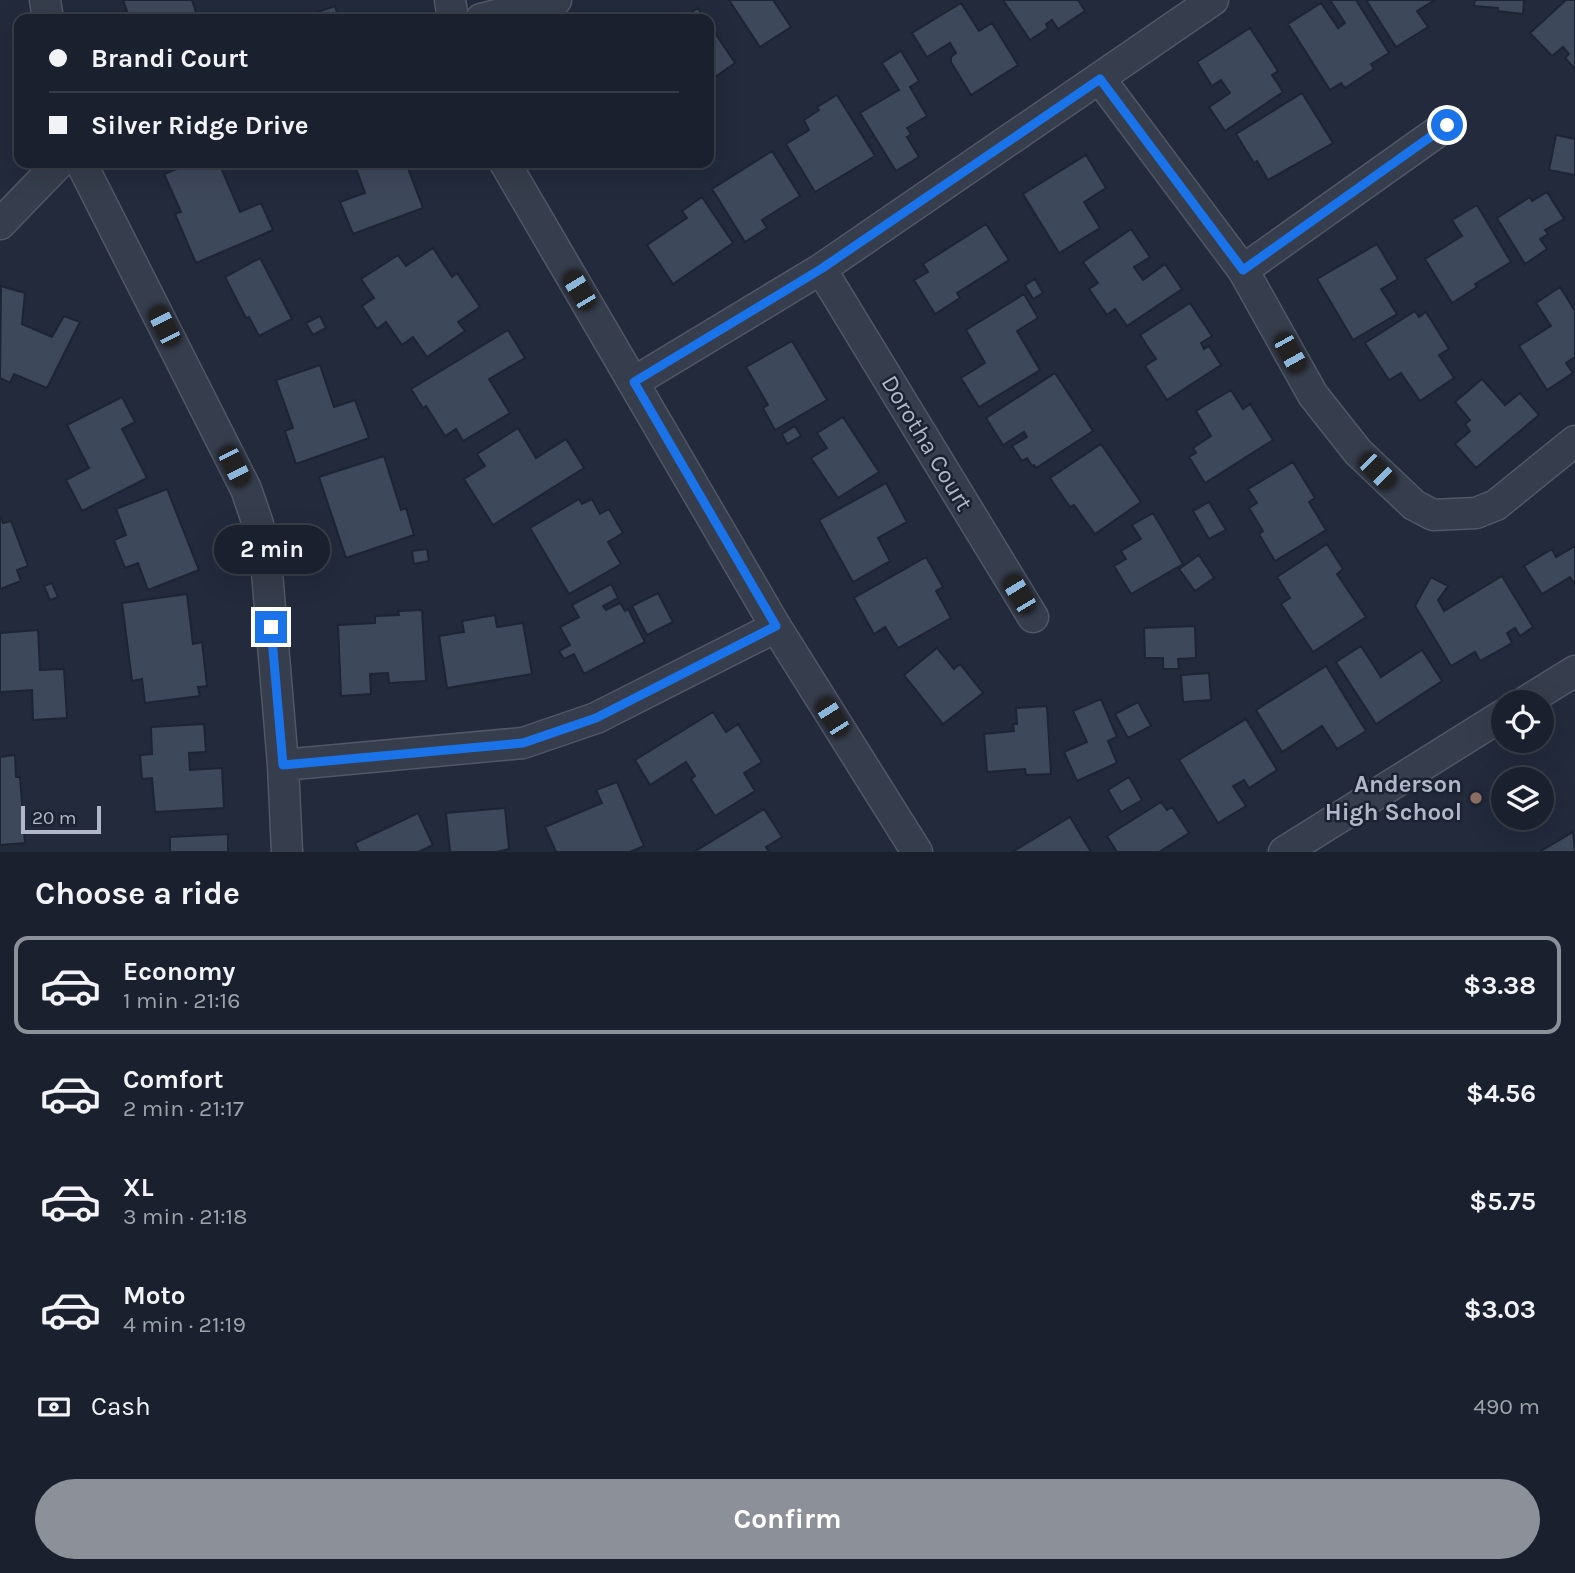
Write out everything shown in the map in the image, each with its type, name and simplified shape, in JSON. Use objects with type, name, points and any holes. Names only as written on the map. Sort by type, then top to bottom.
[{"type":"street","points":[[501,14],[556,0]]},
{"type":"street","points":[[634,382],[821,269],[1213,0]]},
{"type":"street","points":[[1100,79],[1243,270],[1313,395],[1358,453],[1405,498],[1433,515],[1476,513],[1496,505],[1575,441]]},
{"type":"street","points":[[1243,270],[1447,125]]},
{"type":"street","points":[[0,224],[54,168]]},
{"type":"street","points":[[84,168],[246,489],[258,524],[267,572],[283,765],[287,852]]},
{"type":"street","points":[[508,168],[776,626],[917,852]]},
{"type":"street","name":"Dorotha Court","points":[[821,269],[1033,617]]},
{"type":"street","points":[[283,765],[523,743],[596,718],[776,626]]},
{"type":"street","points":[[1544,690],[1575,671]]},
{"type":"street","points":[[1284,852],[1491,723]]},
{"type":"building","points":[[123,0],[192,0],[196,12],[116,14],[127,11]]},
{"type":"building","points":[[729,0],[773,0],[791,27],[760,47]]},
{"type":"building","points":[[1003,0],[1078,0],[1085,11],[1058,29],[1052,20],[1046,24],[1048,28],[1030,40]]},
{"type":"building","points":[[1330,0],[1356,0],[1389,53],[1371,64],[1374,69],[1345,88],[1341,83],[1330,90],[1288,24],[1321,3],[1338,28],[1345,23]]},
{"type":"building","points":[[1366,0],[1435,0],[1417,11],[1428,27],[1396,47]]},
{"type":"building","points":[[1475,0],[1524,0],[1523,14],[1474,6]]},
{"type":"building","points":[[1566,0],[1575,0],[1575,69],[1565,58],[1569,54],[1563,47],[1552,56],[1530,33]]},
{"type":"building","points":[[961,3],[979,31],[992,23],[1018,65],[971,95],[951,62],[951,57],[956,53],[950,43],[927,57],[912,33]]},
{"type":"building","points":[[335,6],[337,14],[312,14]]},
{"type":"building","points":[[698,8],[702,14],[689,14]]},
{"type":"building","points":[[1250,28],[1278,71],[1272,75],[1283,92],[1225,131],[1209,107],[1230,93],[1221,80],[1212,86],[1197,62]]},
{"type":"building","points":[[714,32],[735,63],[714,78]]},
{"type":"building","points":[[901,51],[919,81],[910,87],[927,116],[907,128],[911,134],[907,137],[919,157],[896,171],[860,113],[899,90],[882,63]]},
{"type":"building","points":[[1302,93],[1333,143],[1268,180],[1236,134]]},
{"type":"building","points":[[837,95],[875,156],[815,192],[786,144],[809,130],[804,120],[819,110],[817,107]]},
{"type":"building","points":[[1556,135],[1575,139],[1575,175],[1549,170]]},
{"type":"building","points":[[772,151],[800,196],[762,220],[767,228],[745,242],[712,189]]},
{"type":"building","points":[[1086,155],[1106,188],[1084,202],[1100,228],[1059,253],[1023,194]]},
{"type":"building","points":[[179,168],[221,168],[240,212],[261,203],[273,230],[196,263],[175,214],[181,212],[164,174]]},
{"type":"building","points":[[356,168],[408,168],[423,208],[353,234],[340,202],[365,193]]},
{"type":"building","points":[[1547,192],[1564,219],[1545,230],[1548,234],[1540,239],[1547,249],[1525,264],[1497,218],[1530,197],[1532,201]]},
{"type":"building","points":[[702,197],[733,243],[673,284],[647,245],[687,218],[682,211]]},
{"type":"building","points":[[1477,205],[1511,262],[1475,284],[1477,287],[1452,303],[1425,259],[1462,236],[1452,220]]},
{"type":"building","points":[[986,224],[1009,260],[957,293],[960,298],[935,314],[914,280],[928,272],[923,264]]},
{"type":"building","points":[[1131,229],[1150,257],[1134,267],[1143,280],[1165,264],[1182,289],[1127,326],[1115,309],[1107,315],[1089,289],[1098,283],[1083,262]]},
{"type":"building","points":[[1377,244],[1398,279],[1381,289],[1397,314],[1353,340],[1317,279]]},
{"type":"building","points":[[433,248],[452,277],[457,273],[480,307],[458,322],[465,331],[427,357],[413,337],[402,345],[386,322],[377,329],[362,306],[374,298],[361,279],[398,255],[406,266]]},
{"type":"building","points":[[260,258],[292,319],[259,336],[249,317],[246,318],[225,277]]},
{"type":"building","points":[[1035,279],[1043,293],[1033,299],[1025,285]]},
{"type":"building","points":[[1,286],[25,293],[22,324],[52,337],[64,316],[80,322],[47,388],[14,374],[10,383],[0,378]]},
{"type":"building","points":[[1560,287],[1575,311],[1575,357],[1566,363],[1573,373],[1547,390],[1519,346],[1551,326],[1536,303]]},
{"type":"building","points":[[1024,294],[1038,318],[1017,331],[1040,370],[979,407],[961,378],[985,363],[966,330]]},
{"type":"building","points":[[1190,303],[1212,336],[1201,343],[1204,349],[1209,346],[1221,365],[1167,400],[1145,366],[1156,359],[1140,335]]},
{"type":"building","points":[[1415,311],[1419,317],[1426,312],[1449,349],[1439,355],[1454,378],[1420,401],[1401,373],[1389,380],[1365,343]]},
{"type":"building","points":[[320,316],[326,328],[313,335],[306,323]]},
{"type":"building","points":[[508,330],[525,358],[489,379],[510,413],[463,441],[456,429],[445,436],[426,406],[423,408],[411,389]]},
{"type":"building","points":[[792,341],[827,400],[775,430],[763,408],[768,405],[746,367]]},
{"type":"building","points":[[320,365],[334,407],[355,400],[369,438],[296,464],[285,431],[293,428],[276,380]]},
{"type":"building","points":[[1055,373],[1093,431],[1036,468],[1027,458],[1022,461],[1012,446],[1027,437],[1024,432],[1003,445],[986,418]]},
{"type":"building","points":[[1482,379],[1505,405],[1520,393],[1539,415],[1476,468],[1455,444],[1470,431],[1465,424],[1470,420],[1455,402]]},
{"type":"building","points":[[1231,390],[1243,409],[1250,404],[1273,440],[1205,483],[1189,457],[1196,453],[1193,448],[1211,436],[1196,411]]},
{"type":"building","points":[[122,397],[135,422],[122,429],[147,478],[82,511],[66,480],[89,468],[67,425]]},
{"type":"building","points":[[843,417],[879,472],[838,498],[811,458],[827,448],[817,433]]},
{"type":"building","points":[[795,426],[801,436],[787,444],[782,434]]},
{"type":"building","points":[[518,428],[536,458],[566,439],[584,468],[493,525],[464,479],[485,466],[477,454]]},
{"type":"building","points":[[1101,444],[1141,502],[1095,534],[1074,505],[1070,507],[1050,478]]},
{"type":"building","points":[[384,456],[401,510],[406,508],[414,535],[346,558],[319,477]]},
{"type":"building","points":[[1293,462],[1315,498],[1309,502],[1326,530],[1275,561],[1259,534],[1263,531],[1249,508],[1257,503],[1248,489]]},
{"type":"building","points":[[886,483],[907,522],[878,538],[890,561],[853,582],[819,520]]},
{"type":"building","points":[[167,489],[199,570],[148,590],[138,563],[125,568],[114,540],[126,535],[116,509]]},
{"type":"building","points":[[579,499],[582,504],[592,499],[600,514],[609,509],[623,533],[608,542],[621,564],[569,594],[530,528]]},
{"type":"building","points":[[1209,502],[1226,530],[1209,539],[1193,511]]},
{"type":"building","points":[[1153,513],[1183,564],[1131,594],[1114,566],[1126,559],[1121,551],[1141,539],[1132,525]]},
{"type":"building","points":[[0,515],[3,523],[11,521],[28,566],[17,570],[21,581],[0,589]]},
{"type":"building","points":[[1327,544],[1343,569],[1337,574],[1366,617],[1313,652],[1281,604],[1290,598],[1277,577]]},
{"type":"building","points":[[1575,546],[1575,585],[1570,577],[1542,594],[1524,566],[1552,549],[1556,557]]},
{"type":"building","points":[[427,549],[429,561],[414,564],[412,551]]},
{"type":"building","points":[[1199,555],[1214,578],[1195,591],[1179,569]]},
{"type":"building","points":[[926,557],[943,587],[936,591],[951,618],[898,648],[885,627],[874,634],[854,598]]},
{"type":"building","points":[[1502,576],[1533,627],[1520,636],[1515,628],[1507,633],[1512,643],[1480,661],[1475,652],[1451,666],[1415,606],[1431,577],[1448,586],[1438,600],[1444,611]]},
{"type":"building","points":[[52,583],[58,597],[50,600],[44,586]]},
{"type":"building","points":[[611,584],[618,598],[603,606],[606,610],[620,603],[625,611],[628,609],[645,642],[584,674],[574,654],[564,659],[559,651],[570,645],[560,627],[579,617],[572,605]]},
{"type":"building","points":[[658,593],[673,622],[647,635],[632,606]]},
{"type":"building","points":[[187,594],[193,644],[202,642],[207,686],[198,687],[200,696],[145,703],[142,679],[132,681],[122,603]]},
{"type":"building","points":[[422,610],[426,681],[389,683],[388,673],[370,674],[371,694],[341,696],[338,625],[375,623],[375,616]]},
{"type":"building","points":[[495,615],[497,627],[523,623],[532,674],[447,688],[439,636],[464,632],[462,621]]},
{"type":"building","points":[[1195,626],[1196,658],[1178,659],[1179,669],[1163,669],[1163,658],[1145,658],[1144,628]]},
{"type":"building","points":[[38,630],[40,670],[64,669],[67,718],[33,720],[32,690],[0,692],[0,633]]},
{"type":"building","points":[[1361,646],[1381,677],[1422,650],[1442,681],[1376,724],[1336,662]]},
{"type":"building","points":[[937,648],[954,669],[960,664],[983,693],[943,724],[904,675]]},
{"type":"building","points":[[1326,666],[1366,731],[1337,749],[1322,726],[1282,752],[1256,710]]},
{"type":"building","points":[[1209,673],[1211,700],[1183,702],[1181,675]]},
{"type":"building","points":[[1101,699],[1117,737],[1108,741],[1117,763],[1077,781],[1064,752],[1087,742],[1073,711]]},
{"type":"building","points":[[1138,702],[1151,726],[1128,738],[1115,714]]},
{"type":"building","points":[[1047,706],[1051,774],[1026,775],[1025,769],[987,772],[984,734],[1014,731],[1013,724],[1017,724],[1016,708]]},
{"type":"building","points":[[713,712],[726,732],[738,724],[762,762],[744,773],[755,791],[715,816],[691,779],[695,776],[686,762],[650,785],[635,760]]},
{"type":"building","points":[[1246,719],[1277,770],[1249,788],[1244,780],[1233,786],[1246,806],[1218,823],[1179,760]]},
{"type":"building","points":[[204,724],[206,752],[189,753],[190,770],[222,768],[224,808],[155,812],[152,778],[142,779],[140,755],[152,754],[151,727]]},
{"type":"building","points":[[15,755],[16,777],[20,777],[25,843],[0,845],[0,757]]},
{"type":"building","points":[[1129,777],[1142,800],[1121,812],[1108,790]]},
{"type":"building","points":[[617,782],[644,846],[630,852],[556,852],[545,827],[602,803],[596,790]]},
{"type":"building","points":[[1161,802],[1167,810],[1172,807],[1189,833],[1159,852],[1117,852],[1107,836]]},
{"type":"building","points":[[505,808],[509,849],[496,852],[450,852],[446,813]]},
{"type":"building","points":[[764,809],[782,837],[766,847],[769,852],[694,852]]},
{"type":"building","points":[[418,813],[433,845],[418,852],[359,852],[355,843]]},
{"type":"building","points":[[1070,817],[1091,852],[1012,852]]},
{"type":"building","points":[[1573,832],[1575,852],[1541,852],[1541,851]]},
{"type":"building","points":[[228,834],[228,852],[170,852],[170,837]]},
{"type":"place","name":"Anderson High School","points":[[1476,798]]},
{"type":"route","points":[[271,627],[283,765],[523,743],[596,718],[776,626],[634,382],[821,269],[1100,79],[1243,270],[1447,125]]}]
